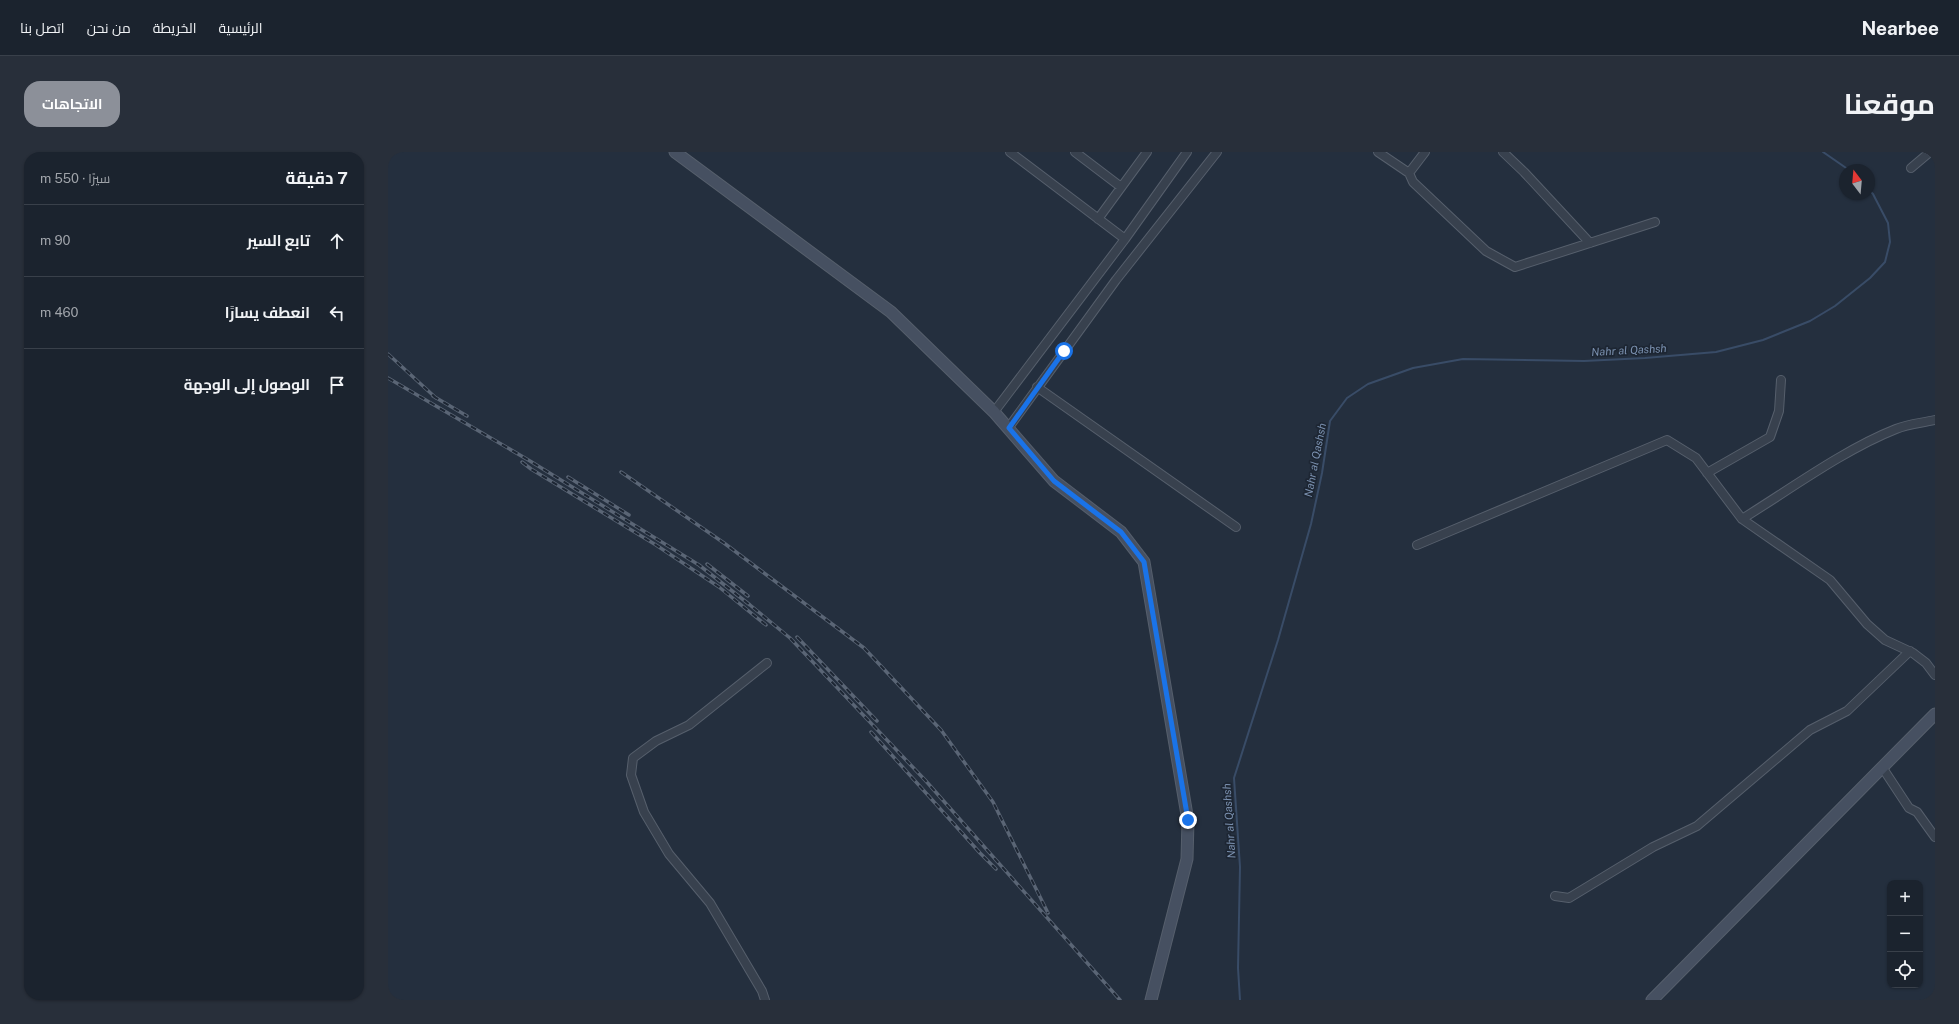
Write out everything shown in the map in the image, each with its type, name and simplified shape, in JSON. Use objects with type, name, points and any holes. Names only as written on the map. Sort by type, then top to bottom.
[{"type":"street","points":[[675,152],[891,312],[994,412],[1054,481],[1121,532],[1144,562],[1188,820],[1187,859],[1151,1000]]},
{"type":"street","points":[[1010,152],[1125,239]]},
{"type":"street","points":[[1075,152],[1121,188]]},
{"type":"street","points":[[1098,219],[1147,152]]},
{"type":"street","points":[[994,412],[1125,239],[1187,152]]},
{"type":"street","points":[[1009,428],[1116,280],[1217,152]]},
{"type":"street","points":[[1378,152],[1409,173],[1413,182],[1486,251],[1515,267],[1655,222]]},
{"type":"street","points":[[1409,173],[1425,152]]},
{"type":"street","points":[[1503,152],[1524,172],[1590,243]]},
{"type":"street","points":[[1911,168],[1930,152]]},
{"type":"street","points":[[1707,473],[1770,437],[1779,411],[1781,380]]},
{"type":"street","points":[[1038,387],[1236,527]]},
{"type":"street","points":[[1742,519],[1839,459],[1877,438],[1897,428],[1935,420]]},
{"type":"street","points":[[1417,545],[1667,440],[1696,458],[1742,519],[1830,580],[1867,624],[1885,640],[1910,651],[1926,663],[1935,675]]},
{"type":"street","points":[[1555,896],[1569,898],[1653,847],[1697,826],[1810,730],[1847,711],[1910,651]]},
{"type":"street","points":[[765,1000],[762,991],[710,902],[669,854],[644,812],[630,775],[630,769],[633,758],[656,741],[689,725],[767,663]]},
{"type":"street","points":[[1652,1000],[1935,714]]},
{"type":"street","points":[[1882,767],[1909,808],[1917,812],[1935,838]]},
{"type":"waterway","name":"Nahr al Qashsh","points":[[1823,152],[1840,164]]},
{"type":"waterway","name":"Nahr al Qashsh","points":[[1240,1000],[1238,968],[1240,867],[1234,778],[1278,640],[1311,524],[1322,473],[1330,421],[1347,398],[1368,384],[1413,368],[1463,359],[1584,361],[1645,358],[1716,352],[1763,340],[1810,321],[1835,306],[1870,278],[1885,262],[1890,242],[1888,223],[1875,198]]},
{"type":"railway","points":[[388,354],[436,398]]},
{"type":"railway","points":[[388,378],[530,461],[699,565],[790,638],[925,780],[1120,1000]]},
{"type":"railway","points":[[433,396],[467,416]]},
{"type":"railway","points":[[522,462],[531,469],[656,545],[719,587],[766,625]]},
{"type":"railway","points":[[621,472],[724,543],[864,648],[941,730],[993,802],[1048,913]]},
{"type":"railway","points":[[568,477],[629,515]]},
{"type":"railway","points":[[707,564],[748,596]]},
{"type":"railway","points":[[797,637],[877,721]]},
{"type":"railway","points":[[871,732],[996,869]]},
{"type":"route","points":[[1064,351],[1009,428],[1054,481],[1121,532],[1144,562],[1188,820]]}]
